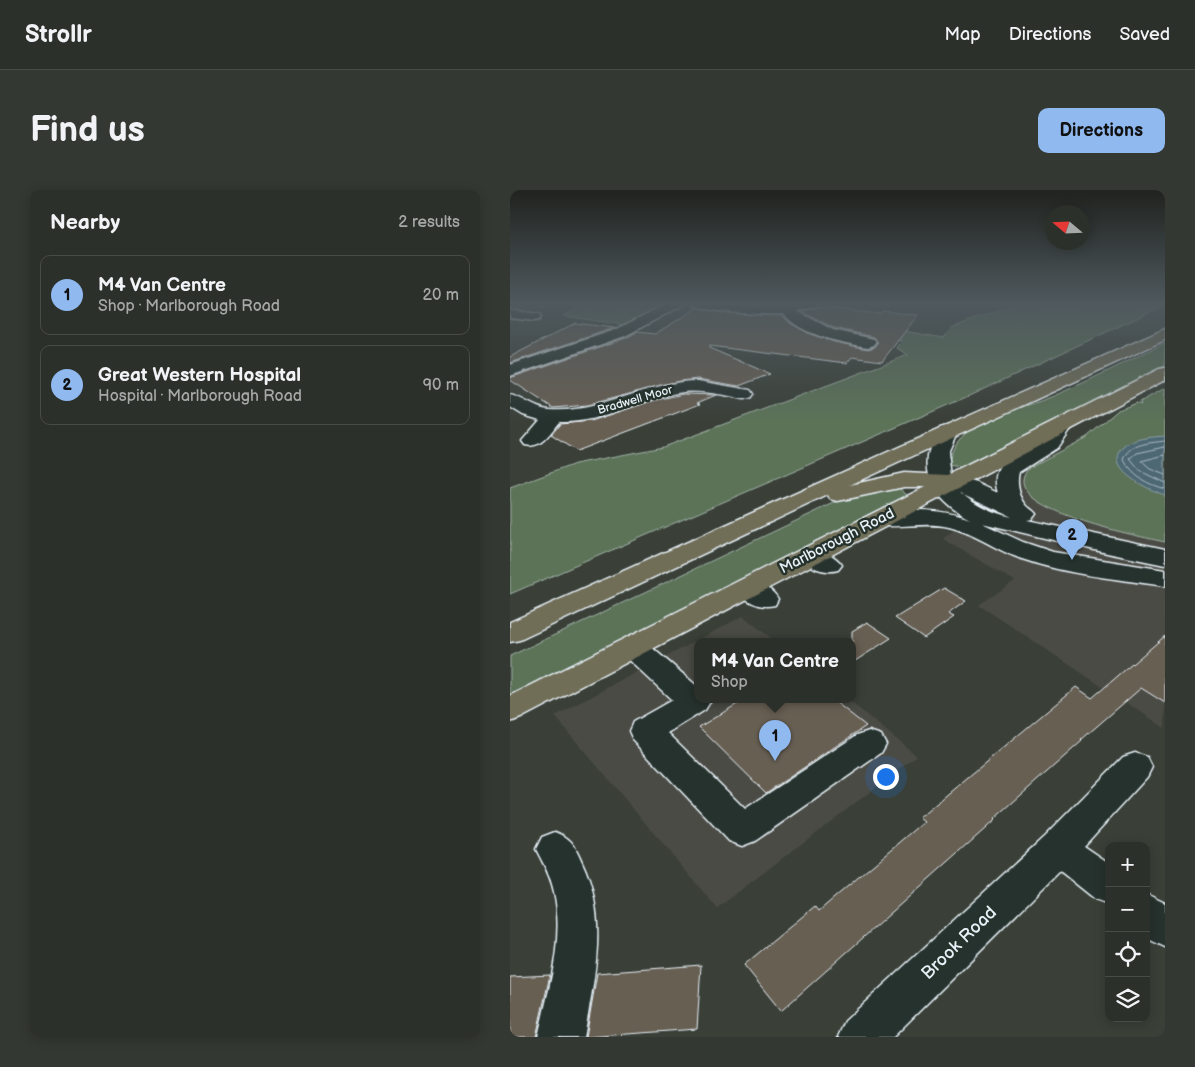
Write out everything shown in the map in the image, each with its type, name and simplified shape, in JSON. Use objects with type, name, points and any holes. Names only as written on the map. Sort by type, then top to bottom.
[{"type":"main road","points":[[510,633],[1146,343]]},
{"type":"main road","name":"Marlborough Road","points":[[510,710],[633,647],[756,593],[820,560],[945,483],[1062,427],[1165,373]]},
{"type":"main road","points":[[783,507],[904,480],[945,483]]},
{"type":"street","points":[[510,371],[592,343]]},
{"type":"street","name":"Bradwell Moor","points":[[510,400],[531,411],[567,416],[601,410],[648,395],[682,387],[719,388],[744,394]]},
{"type":"street","points":[[532,441],[555,415]]},
{"type":"street","points":[[1018,510],[1008,489],[1008,472],[1012,466],[1050,444],[1062,427]]},
{"type":"street","points":[[947,432],[937,451],[945,483],[952,497],[975,512],[998,521],[1108,547],[1165,557]]},
{"type":"street","points":[[945,483],[969,488],[1018,510],[1050,532]]},
{"type":"street","points":[[876,527],[935,518],[950,520],[1009,546],[1048,558],[1073,564],[1165,578]]},
{"type":"street","points":[[633,647],[694,702],[645,731],[742,830],[869,744]]},
{"type":"street","name":"Brook Road","points":[[861,1037],[1058,848],[1135,767]]},
{"type":"street","points":[[555,848],[568,874],[576,907],[577,946],[560,1037]]},
{"type":"street","points":[[1058,848],[1105,883]]},
{"type":"street","points":[[1150,916],[1165,927]]},
{"type":"shaded area","points":[[1165,394],[1165,728],[979,605],[1015,581],[943,539],[1024,474],[1030,467],[1087,437],[1118,410],[1142,404]]},
{"type":"shaded area","points":[[743,616],[771,638],[702,638]]},
{"type":"shaded area","points":[[694,642],[694,703],[852,703],[917,756],[717,908],[555,716]]},
{"type":"green space","points":[[901,343],[1084,343],[971,395],[510,594],[510,488],[575,464],[663,447],[908,355],[897,348]]},
{"type":"green space","points":[[1165,343],[1165,366],[961,467],[949,465],[951,455],[958,441],[979,424],[1066,391]]},
{"type":"green space","points":[[1165,388],[1165,542],[1108,528],[1060,513],[1041,503],[1028,492],[1023,480],[1025,473],[1030,467],[1087,437],[1118,410],[1137,403],[1141,405],[1140,402]]},
{"type":"green space","points":[[899,488],[908,496],[510,695],[510,656],[832,504],[846,498]]},
{"type":"water","points":[[1165,436],[1165,495],[1139,483],[1123,471],[1119,463],[1119,455],[1128,444],[1143,438]]},
{"type":"building","points":[[538,343],[571,343],[510,363],[510,357]]},
{"type":"building","points":[[613,343],[837,343],[868,349],[875,347],[878,343],[896,343],[882,361],[852,357],[847,363],[709,346],[709,348],[770,374],[739,386],[698,379],[679,381],[587,405],[553,408],[510,380],[510,378]]},
{"type":"building","points":[[683,394],[716,395],[697,403],[700,404],[576,451],[551,435],[560,424],[591,421],[652,401]]},
{"type":"building","points":[[944,588],[966,601],[948,614],[954,617],[924,638],[895,618]]},
{"type":"building","points":[[867,622],[891,638],[856,660],[856,638],[852,638],[852,631]]},
{"type":"building","points":[[1165,636],[1165,703],[1141,688],[781,1011],[744,965],[815,906],[819,911],[924,822],[919,818],[1076,687],[1092,698]]},
{"type":"building","points":[[739,703],[837,703],[866,726],[766,793],[699,727]]},
{"type":"building","points":[[701,965],[697,1029],[586,1037],[597,973]]},
{"type":"building","points":[[550,975],[536,1037],[510,1037],[510,977]]},
{"type":"place","name":"Great Western Hospital","points":[[1072,560]]},
{"type":"place","name":"M4 Van Centre","points":[[775,761]]}]
